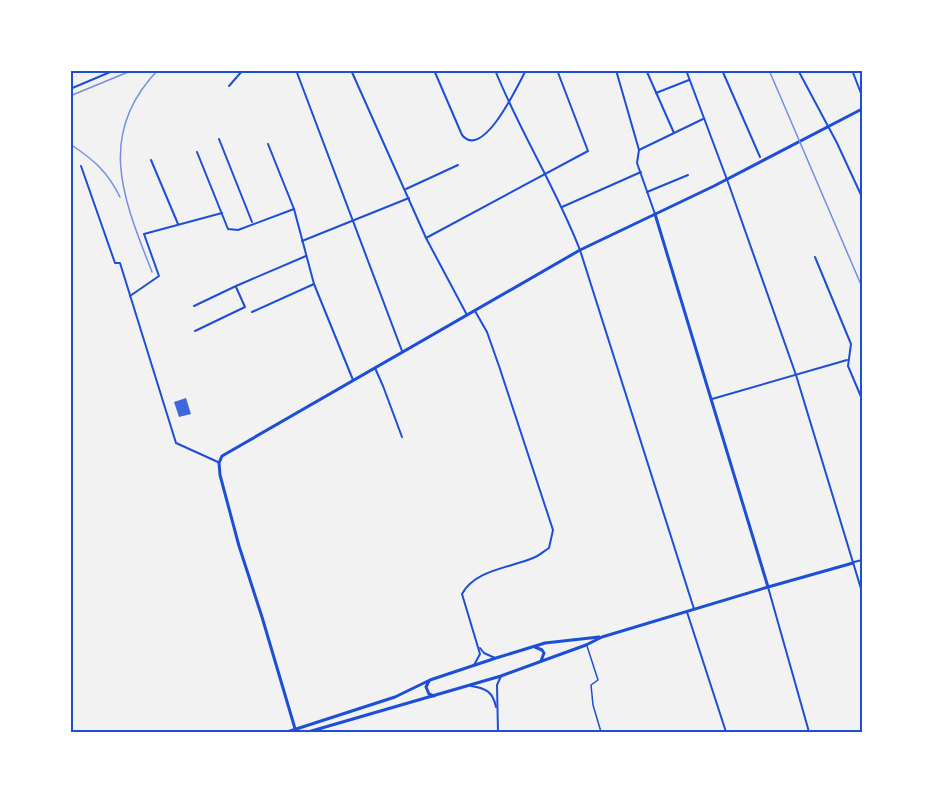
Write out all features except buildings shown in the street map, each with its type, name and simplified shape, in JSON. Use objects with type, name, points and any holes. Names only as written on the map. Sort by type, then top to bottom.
[{"type":"street","points":[[70,89],[116,70]]},
{"type":"street","points":[[229,86],[243,70]]},
{"type":"street","points":[[296,70],[402,353]]},
{"type":"street","points":[[351,70],[426,238],[467,315]]},
{"type":"street","points":[[434,70],[466,140],[473,141],[484,137],[508,104],[526,70]]},
{"type":"street","points":[[495,70],[508,104],[562,207],[580,250],[694,609]]},
{"type":"street","points":[[426,238],[588,151],[557,70]]},
{"type":"street","points":[[616,70],[639,150],[637,162],[712,399],[809,732]]},
{"type":"street","points":[[686,70],[796,375],[862,592]]},
{"type":"street","points":[[722,70],[760,157]]},
{"type":"street","points":[[798,70],[862,197]]},
{"type":"street","points":[[852,70],[862,96]]},
{"type":"street","points":[[647,72],[674,133]]},
{"type":"street","points":[[656,93],[689,80]]},
{"type":"street","points":[[295,731],[220,475],[219,463],[222,456],[580,250],[714,186],[862,109]]},
{"type":"street","points":[[639,150],[704,119]]},
{"type":"street","points":[[219,138],[253,224]]},
{"type":"street","points":[[268,144],[294,209],[314,284],[353,380]]},
{"type":"street","points":[[197,153],[228,229],[231,231],[294,209]]},
{"type":"street","points":[[151,160],[178,224]]},
{"type":"street","points":[[405,189],[458,165]]},
{"type":"street","points":[[81,166],[115,263],[120,263],[176,443],[219,463]]},
{"type":"street","points":[[562,207],[641,172]]},
{"type":"street","points":[[647,192],[688,174]]},
{"type":"street","points":[[302,241],[409,198]]},
{"type":"street","points":[[130,296],[159,276],[144,234],[222,213]]},
{"type":"street","points":[[194,306],[306,256]]},
{"type":"street","points":[[815,257],[851,344],[848,366],[862,399]]},
{"type":"street","points":[[252,312],[314,284]]},
{"type":"street","points":[[195,331],[245,307],[236,286]]},
{"type":"street","points":[[474,665],[480,654],[479,646],[462,594],[468,584],[485,574],[536,557],[549,548],[553,530],[500,366],[487,332],[475,311]]},
{"type":"street","points":[[712,399],[849,360]]},
{"type":"street","points":[[375,368],[402,437]]},
{"type":"street","points":[[287,732],[395,697],[430,680],[496,658],[545,644],[602,637],[862,560]]},
{"type":"street","points":[[687,612],[726,732]]},
{"type":"street","points":[[308,732],[501,676],[538,664],[602,637]]},
{"type":"street","points":[[479,646],[484,653],[496,658]]},
{"type":"street","points":[[534,647],[539,647],[544,653],[538,664]]},
{"type":"street","points":[[498,732],[498,685],[501,676]]},
{"type":"street","points":[[430,680],[426,687],[429,694],[435,697]]},
{"type":"street","points":[[470,686],[483,687],[492,694],[497,715]]},
{"type":"lane","points":[[586,645],[598,680],[591,685],[592,705],[601,732]]},
{"type":"railway","points":[[70,96],[133,70]]},
{"type":"railway","points":[[152,272],[125,194],[121,168],[121,143],[127,119],[139,94],[158,70]]},
{"type":"railway","points":[[769,70],[862,287]]},
{"type":"railway","points":[[70,144],[99,167],[120,197]]}]
